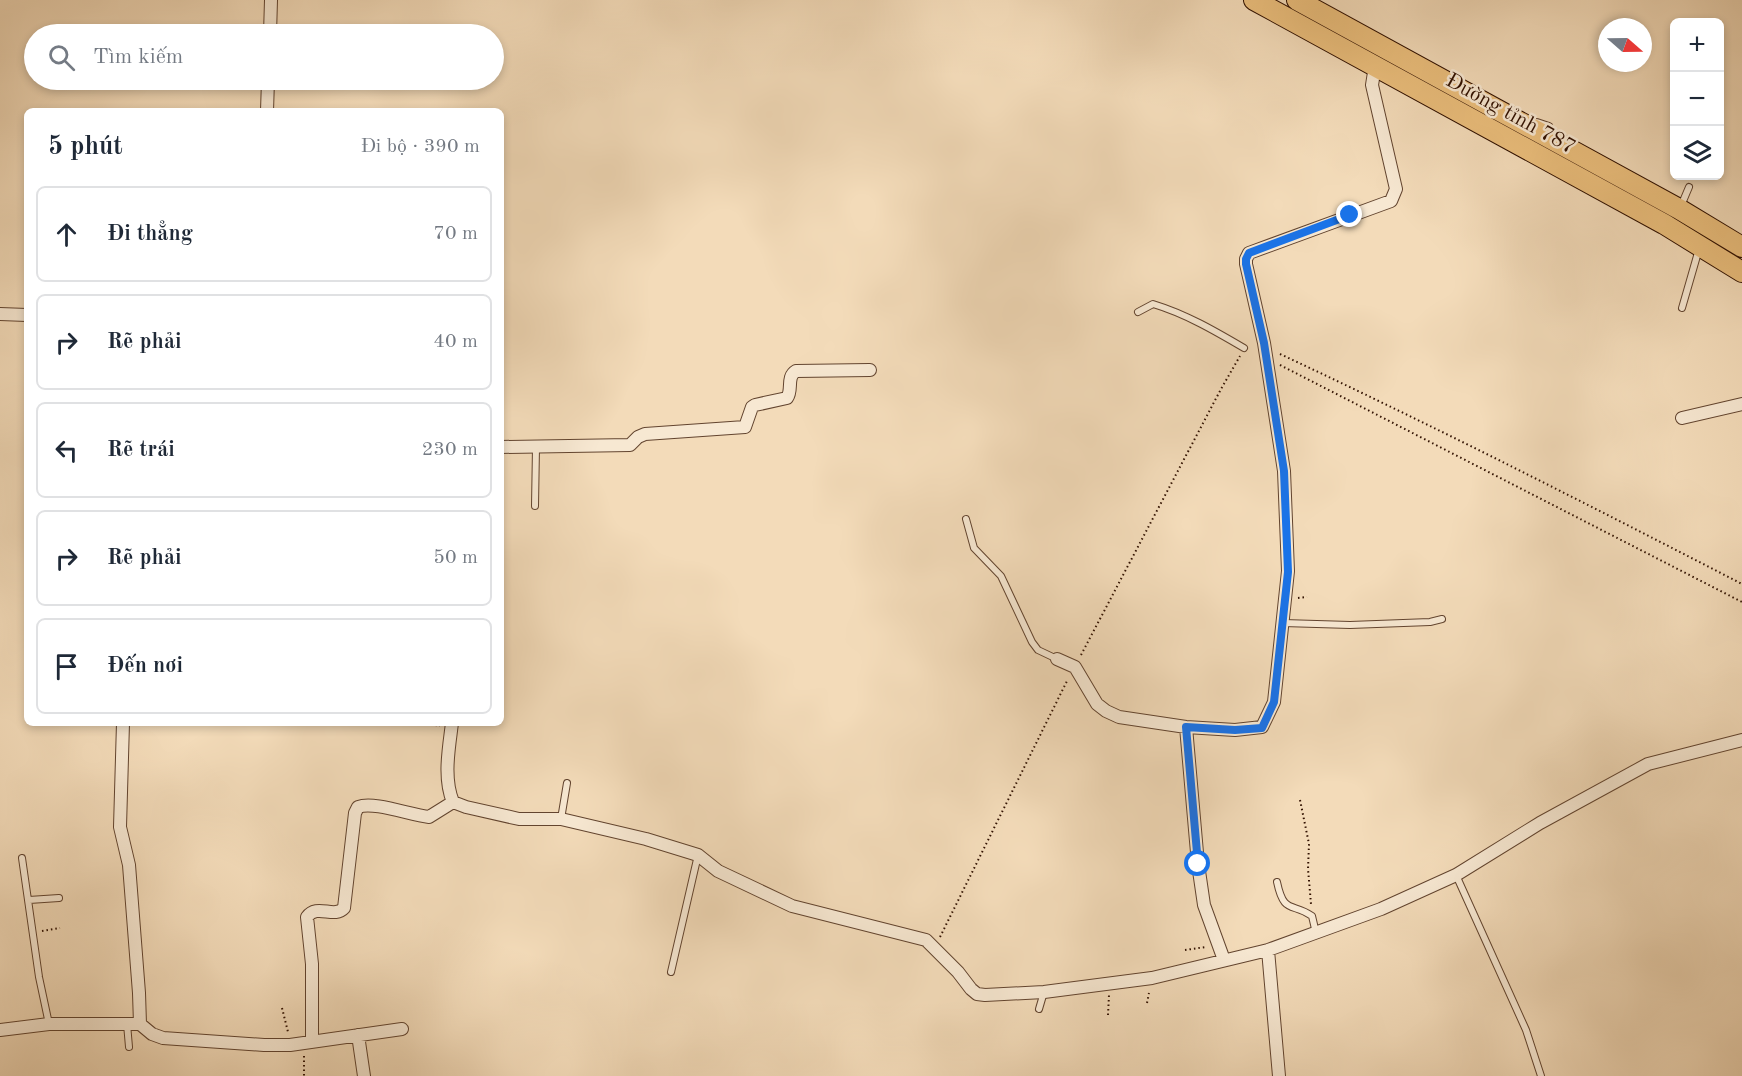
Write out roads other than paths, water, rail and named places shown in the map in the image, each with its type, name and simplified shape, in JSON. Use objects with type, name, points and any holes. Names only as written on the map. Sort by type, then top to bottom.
[{"type":"main road","name":"Đường tỉnh 787","points":[[1254,0],[1664,224],[1742,272]]},
{"type":"main road","name":"Đường tỉnh 787","points":[[1299,0],[1679,209],[1742,247]]},
{"type":"street","points":[[270,24],[271,0]]},
{"type":"street","points":[[1067,663],[1098,704],[1119,717],[1186,727],[1235,730],[1262,728],[1274,702],[1288,572],[1284,471],[1246,259],[1249,253],[1391,201],[1396,189],[1372,86],[1375,66]]},
{"type":"street","points":[[267,108],[268,90]]},
{"type":"street","points":[[0,314],[24,315]]},
{"type":"street","points":[[504,447],[630,445],[645,434],[745,427],[754,405],[787,398],[790,379],[796,371],[870,370]]},
{"type":"street","points":[[1682,418],[1742,404]]},
{"type":"street","points":[[123,726],[120,827],[129,865],[140,1024]]},
{"type":"street","points":[[452,726],[447,776],[448,790],[453,802],[519,819],[561,819],[646,839],[698,855],[718,871],[792,906],[927,940],[958,972],[970,989],[985,995],[1044,992],[1152,978],[1268,950],[1381,909],[1456,875],[1540,823],[1648,764],[1742,740]]},
{"type":"street","points":[[1186,727],[1204,905],[1224,960]]},
{"type":"street","points":[[308,1043],[312,964],[307,917],[310,912],[318,910],[342,912],[344,908],[355,813],[358,807],[376,807],[429,817],[453,802]]},
{"type":"street","points":[[1268,950],[1279,1076]]},
{"type":"street","points":[[0,1030],[49,1024],[140,1024],[152,1034],[163,1038],[290,1045],[402,1029]]},
{"type":"street","points":[[358,1035],[364,1076]]},
{"type":"lane","points":[[1520,121],[1526,119],[1549,126]]},
{"type":"lane","points":[[1679,209],[1689,187]]},
{"type":"lane","points":[[1682,308],[1700,246]]},
{"type":"lane","points":[[1138,312],[1153,304],[1167,308],[1245,348]]},
{"type":"lane","points":[[535,506],[536,446]]},
{"type":"lane","points":[[966,519],[974,548],[1001,576],[1032,642],[1038,650],[1067,663]]},
{"type":"lane","points":[[1283,623],[1350,625],[1430,622],[1442,619]]},
{"type":"lane","points":[[561,819],[567,783]]},
{"type":"lane","points":[[671,972],[698,855]]},
{"type":"lane","points":[[22,858],[39,977],[49,1024]]},
{"type":"lane","points":[[1456,875],[1526,1030],[1541,1076]]},
{"type":"lane","points":[[1277,882],[1280,896],[1285,903],[1312,916],[1316,933]]},
{"type":"lane","points":[[29,900],[59,898]]},
{"type":"lane","points":[[1040,1009],[1044,992]]},
{"type":"lane","points":[[127,1024],[129,1047]]}]
